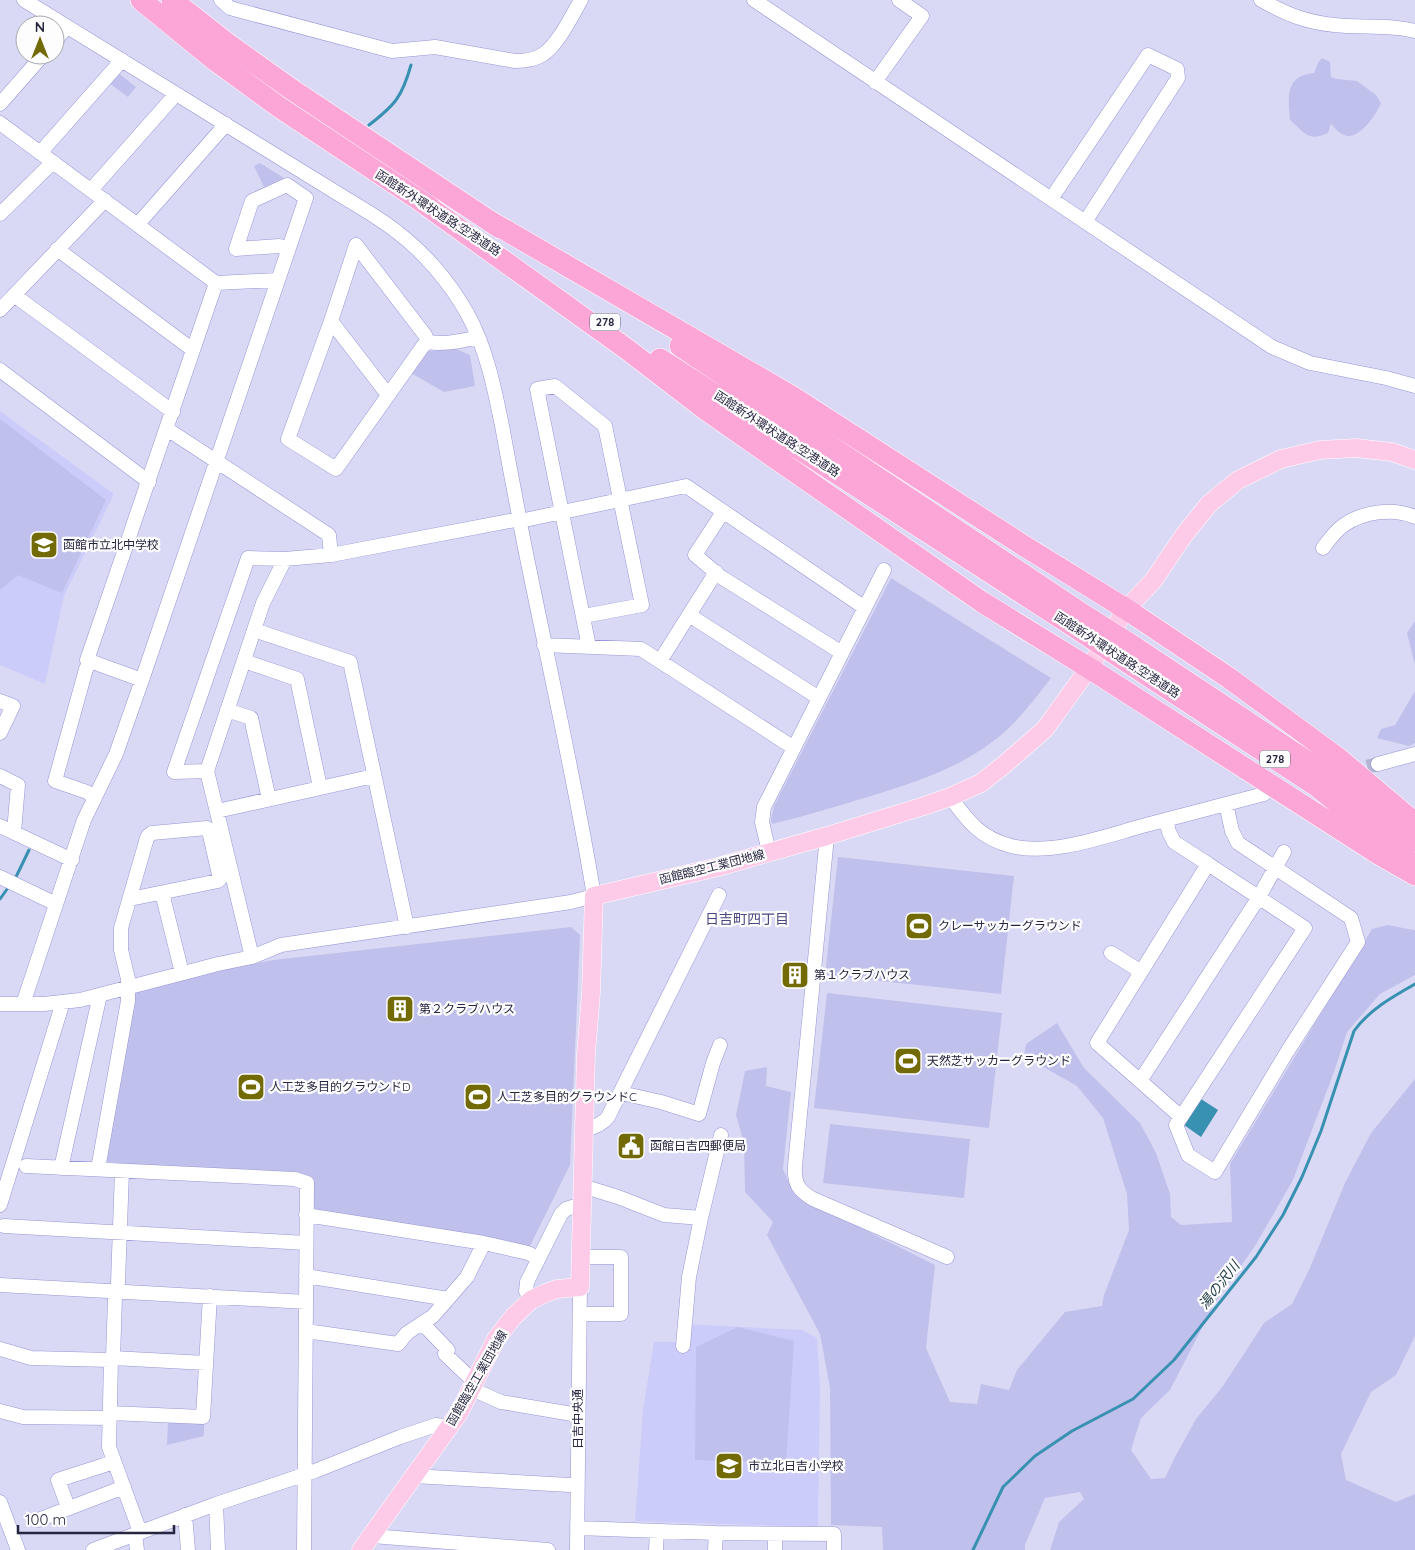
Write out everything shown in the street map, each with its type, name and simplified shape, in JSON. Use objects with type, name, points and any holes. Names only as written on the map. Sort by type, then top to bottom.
[{"type":"highway","name":"函館新外環状道路;空港道路","points":[[141,0],[216,61],[271,101],[419,200],[676,369],[1083,623]]},
{"type":"highway","name":"函館新外環状道路;空港道路","points":[[172,0],[290,89],[488,220],[1130,654],[1318,787],[1386,841],[1415,872]]},
{"type":"highway","points":[[419,200],[628,350],[714,416],[982,602],[1380,854],[1415,872]]},
{"type":"highway","points":[[488,220],[793,397],[1021,544],[1126,609],[1229,678],[1338,758],[1415,825]]},
{"type":"highway","name":"函館新外環状道路;空港道路","points":[[1130,654],[1314,766],[1415,841]]},
{"type":"main road","name":"函館臨空工業団地線","points":[[594,896],[718,867],[827,836],[924,806],[981,783],[1045,729],[1089,668],[1126,609],[1152,581],[1184,535],[1209,504],[1238,480],[1281,459],[1320,450],[1356,448],[1392,452],[1415,460]]},
{"type":"main road","points":[[580,1287],[583,1131],[591,993],[594,896]]},
{"type":"main road","name":"函館臨空工業団地線","points":[[366,1543],[459,1413],[470,1382],[513,1316],[531,1300],[546,1293],[557,1289],[580,1287]]},
{"type":"street","points":[[0,1004],[80,1000],[252,957],[281,945],[570,902],[594,896],[578,805],[544,645],[493,384],[478,337],[468,314],[457,297],[414,246],[396,231],[24,0]]},
{"type":"street","points":[[221,0],[230,8],[392,51],[435,47],[515,61],[541,56],[553,46],[581,0]]},
{"type":"street","points":[[754,0],[1272,348],[1310,362],[1415,386]]},
{"type":"street","points":[[876,82],[922,16],[899,0]]},
{"type":"street","points":[[1261,0],[1283,12],[1304,20],[1334,25],[1415,31]]},
{"type":"street","points":[[65,30],[68,27]]},
{"type":"street","points":[[1051,199],[1148,55],[1177,69],[1178,78],[1084,222]]},
{"type":"street","points":[[40,153],[122,60]]},
{"type":"street","points":[[0,104],[34,65]]},
{"type":"street","points":[[91,190],[176,94]]},
{"type":"street","points":[[0,123],[216,283],[278,280]]},
{"type":"street","points":[[138,224],[226,124]]},
{"type":"street","points":[[0,214],[53,162]]},
{"type":"street","points":[[23,1004],[84,820],[116,754],[288,249],[294,238],[306,198],[287,185],[252,201],[236,249],[279,246],[288,249]]},
{"type":"street","points":[[0,310],[105,200]]},
{"type":"street","points":[[428,342],[425,335],[356,245],[331,321],[288,439],[336,469],[423,346],[428,342],[465,341],[478,337]]},
{"type":"street","points":[[57,249],[194,350]]},
{"type":"street","points":[[142,680],[87,660],[216,283]]},
{"type":"street","points":[[14,295],[173,412]]},
{"type":"street","points":[[331,321],[388,395]]},
{"type":"street","points":[[0,370],[149,482]]},
{"type":"street","points":[[584,616],[642,605],[605,426],[555,386],[537,389],[589,647]]},
{"type":"street","points":[[167,429],[328,535],[331,554]]},
{"type":"street","points":[[207,771],[174,772],[248,558],[286,558],[331,554],[562,512],[686,486],[865,608]]},
{"type":"street","points":[[723,512],[695,555],[716,572],[842,652]]},
{"type":"street","points":[[1323,548],[1344,525],[1360,517],[1381,512],[1415,517]]},
{"type":"street","points":[[252,957],[207,771],[263,603],[286,558]]},
{"type":"street","points":[[770,852],[763,831],[762,814],[770,793],[884,570]]},
{"type":"street","points":[[660,661],[716,572]]},
{"type":"street","points":[[689,615],[819,698]]},
{"type":"street","points":[[254,630],[350,662],[407,927]]},
{"type":"street","points":[[544,645],[641,649],[794,748]]},
{"type":"street","points":[[91,661],[86,669],[55,781],[88,792],[95,798]]},
{"type":"street","points":[[244,661],[297,679],[320,788]]},
{"type":"street","points":[[0,701],[13,706],[0,733]]},
{"type":"street","points":[[228,710],[252,718],[269,799]]},
{"type":"street","points":[[1378,764],[1415,754]]},
{"type":"street","points":[[0,776],[18,785],[14,832]]},
{"type":"street","points":[[217,811],[374,776]]},
{"type":"street","points":[[950,797],[968,821],[978,830],[999,842],[1024,848],[1072,845],[1264,794]]},
{"type":"street","points":[[1166,820],[1174,842],[1305,928],[1176,1125],[1188,1155],[1215,1172],[1287,1052],[1358,942],[1351,918],[1238,843],[1232,831],[1226,804]]},
{"type":"street","points":[[0,826],[72,860]]},
{"type":"street","points":[[98,1169],[128,1001],[128,979],[121,950],[121,928],[149,835],[152,833],[207,828],[220,879],[218,881],[130,899]]},
{"type":"street","points":[[827,836],[795,1166],[796,1182],[803,1193],[813,1199],[947,1257]]},
{"type":"street","points":[[1140,1081],[1259,897],[1284,852]]},
{"type":"street","points":[[1181,1117],[1098,1042],[1208,864]]},
{"type":"street","points":[[8,881],[56,904]]},
{"type":"street","points":[[162,893],[182,973]]},
{"type":"street","points":[[583,1131],[605,1121],[621,1093],[719,895]]},
{"type":"street","points":[[1111,953],[1140,972]]},
{"type":"street","points":[[61,1168],[100,994]]},
{"type":"street","points":[[0,1205],[63,1002]]},
{"type":"street","points":[[621,1093],[661,1102],[699,1114],[720,1045]]},
{"type":"street","points":[[683,1346],[689,1277],[721,1135]]},
{"type":"street","points":[[26,1166],[295,1179],[307,1183],[304,1550]]},
{"type":"street","points":[[122,1170],[109,1448],[124,1487],[138,1533],[137,1550]]},
{"type":"street","points":[[582,1186],[618,1197],[664,1215],[701,1218]]},
{"type":"street","points":[[531,1300],[526,1290],[527,1282],[561,1214],[566,1208],[582,1204]]},
{"type":"street","points":[[306,1215],[484,1243],[528,1253],[538,1258]]},
{"type":"street","points":[[4,1226],[120,1231],[306,1243]]},
{"type":"street","points":[[306,1331],[398,1344],[407,1333],[433,1316],[467,1277],[484,1243]]},
{"type":"street","points":[[580,1314],[621,1314],[621,1257],[581,1257]]},
{"type":"street","points":[[306,1276],[448,1299]]},
{"type":"street","points":[[0,1285],[306,1302]]},
{"type":"street","name":"日吉中央通","points":[[577,1550],[580,1287]]},
{"type":"street","points":[[0,1411],[23,1417],[204,1417],[210,1296]]},
{"type":"street","points":[[422,1324],[448,1350],[445,1354],[470,1382],[501,1402],[578,1415]]},
{"type":"street","points":[[0,1349],[31,1358],[206,1363]]},
{"type":"street","points":[[93,1550],[185,1515],[304,1475],[400,1437],[436,1425],[449,1427]]},
{"type":"street","points":[[68,1507],[58,1480],[114,1462]]},
{"type":"street","points":[[413,1476],[569,1485]]},
{"type":"street","points":[[38,1520],[124,1487]]},
{"type":"street","points":[[0,1502],[4,1523],[18,1550]]},
{"type":"street","points":[[216,1504],[218,1550]]},
{"type":"street","points":[[185,1515],[188,1550]]},
{"type":"street","points":[[577,1528],[716,1533],[834,1534],[834,1550]]},
{"type":"street","points":[[656,1550],[657,1530]]},
{"type":"street","points":[[716,1533],[716,1550]]},
{"type":"street","points":[[775,1550],[776,1534]]},
{"type":"street","points":[[366,1543],[548,1550]]},
{"type":"shaded area","points":[[1322,58],[1330,62],[1331,77],[1357,81],[1376,95],[1381,103],[1366,126],[1361,131],[1350,136],[1339,132],[1331,124],[1328,133],[1315,137],[1307,135],[1290,120],[1289,95],[1293,83],[1298,78],[1314,73]]},
{"type":"shaded area","points":[[117,72],[136,87],[128,97],[109,83]]},
{"type":"shaded area","points":[[260,163],[284,178],[264,187],[254,166]]},
{"type":"shaded area","points":[[454,348],[470,355],[475,386],[444,392],[411,373],[427,351]]},
{"type":"shaded area","name":"函館市立北中学校","points":[[0,411],[114,494],[64,596],[45,684],[0,665]]},
{"type":"shaded area","name":"函館市立北中学校","points":[[0,419],[106,500],[62,593],[18,575],[0,590]]},
{"type":"shaded area","points":[[891,578],[1051,678],[1009,728],[978,752],[949,768],[903,786],[772,824],[774,806]]},
{"type":"shaded area","points":[[1415,621],[1415,665],[1407,633]]},
{"type":"shaded area","points":[[1415,691],[1415,743],[1409,746],[1377,738],[1381,729],[1395,725]]},
{"type":"shaded area","name":"クレーサッカーグラウンド","points":[[838,857],[1014,876],[1001,994],[825,975]]},
{"type":"shaded area","points":[[1388,925],[1415,930],[1415,975],[1380,994],[1347,1032],[1293,1180],[1255,1246],[1216,1301],[1170,1390],[1141,1418],[1131,1450],[1151,1479],[1165,1478],[1196,1419],[1223,1386],[1264,1323],[1292,1304],[1309,1270],[1345,1183],[1371,1133],[1415,1079],[1415,1336],[1396,1375],[1371,1392],[1341,1454],[1346,1480],[1396,1502],[1415,1494],[1415,1550],[1050,1550],[1059,1522],[1084,1499],[1080,1492],[1045,1498],[1025,1545],[1025,1550],[883,1550],[882,1527],[831,1525],[830,1388],[820,1334],[767,1235],[773,1222],[745,1192],[744,1143],[736,1115],[745,1071],[767,1067],[766,1086],[791,1092],[783,1169],[795,1195],[935,1265],[926,1348],[950,1402],[977,1404],[981,1384],[1009,1390],[1017,1370],[1065,1312],[1102,1306],[1104,1295],[1129,1230],[1127,1194],[1103,1118],[1077,1086],[1024,1056],[1026,1044],[1057,1023],[1084,1068],[1140,1123],[1156,1153],[1170,1194],[1171,1217],[1181,1225],[1232,1222],[1230,1164],[1372,929]]},
{"type":"shaded area","points":[[571,927],[580,935],[570,1165],[529,1248],[315,1213],[313,1209],[312,1179],[102,1163],[132,993],[222,970],[273,960]]},
{"type":"shaded area","name":"天然芝サッカーグラウンド","points":[[827,993],[1002,1013],[989,1128],[814,1108]]},
{"type":"shaded area","points":[[1201,1099],[1218,1110],[1201,1137],[1184,1125]]},
{"type":"shaded area","points":[[830,1124],[970,1139],[964,1198],[823,1183]]},
{"type":"shaded area","name":"市立北日吉小学校","points":[[681,1324],[802,1330],[817,1338],[820,1387],[818,1527],[635,1521],[643,1410],[654,1342],[678,1342]]},
{"type":"shaded area","points":[[738,1327],[794,1341],[786,1463],[695,1460],[696,1347]]},
{"type":"shaded area","points":[[168,1422],[204,1423],[204,1436],[167,1445]]},
{"type":"waterway","points":[[369,125],[385,112],[401,93],[411,65]]},
{"type":"waterway","points":[[14,881],[29,850]]},
{"type":"waterway","points":[[0,899],[10,885]]},
{"type":"waterway","name":"湯の沢川","points":[[973,1550],[1003,1487],[1035,1456],[1072,1431],[1133,1399],[1174,1360],[1256,1257],[1283,1215],[1302,1177],[1321,1131],[1354,1031],[1374,1010],[1415,984]]},
{"type":"tunnel","points":[[1347,772],[1378,764]]},
{"type":"place","name":"函館市立北中学校","points":[[44,545]]},
{"type":"place","name":"クレーサッカーグラウンド","points":[[919,926]]},
{"type":"place","name":"第１クラブハウス","points":[[795,975]]},
{"type":"place","name":"第２クラブハウス","points":[[400,1009]]},
{"type":"place","name":"天然芝サッカーグラウンド","points":[[908,1061]]},
{"type":"place","name":"人工芝多目的グラウンドD","points":[[251,1087]]},
{"type":"place","name":"人工芝多目的グラウンドC","points":[[478,1097]]},
{"type":"place","name":"函館日吉四郵便局","points":[[631,1146]]},
{"type":"place","name":"市立北日吉小学校","points":[[729,1466]]},
{"type":"district","name":"日吉町四丁目","points":[[747,919]]}]
